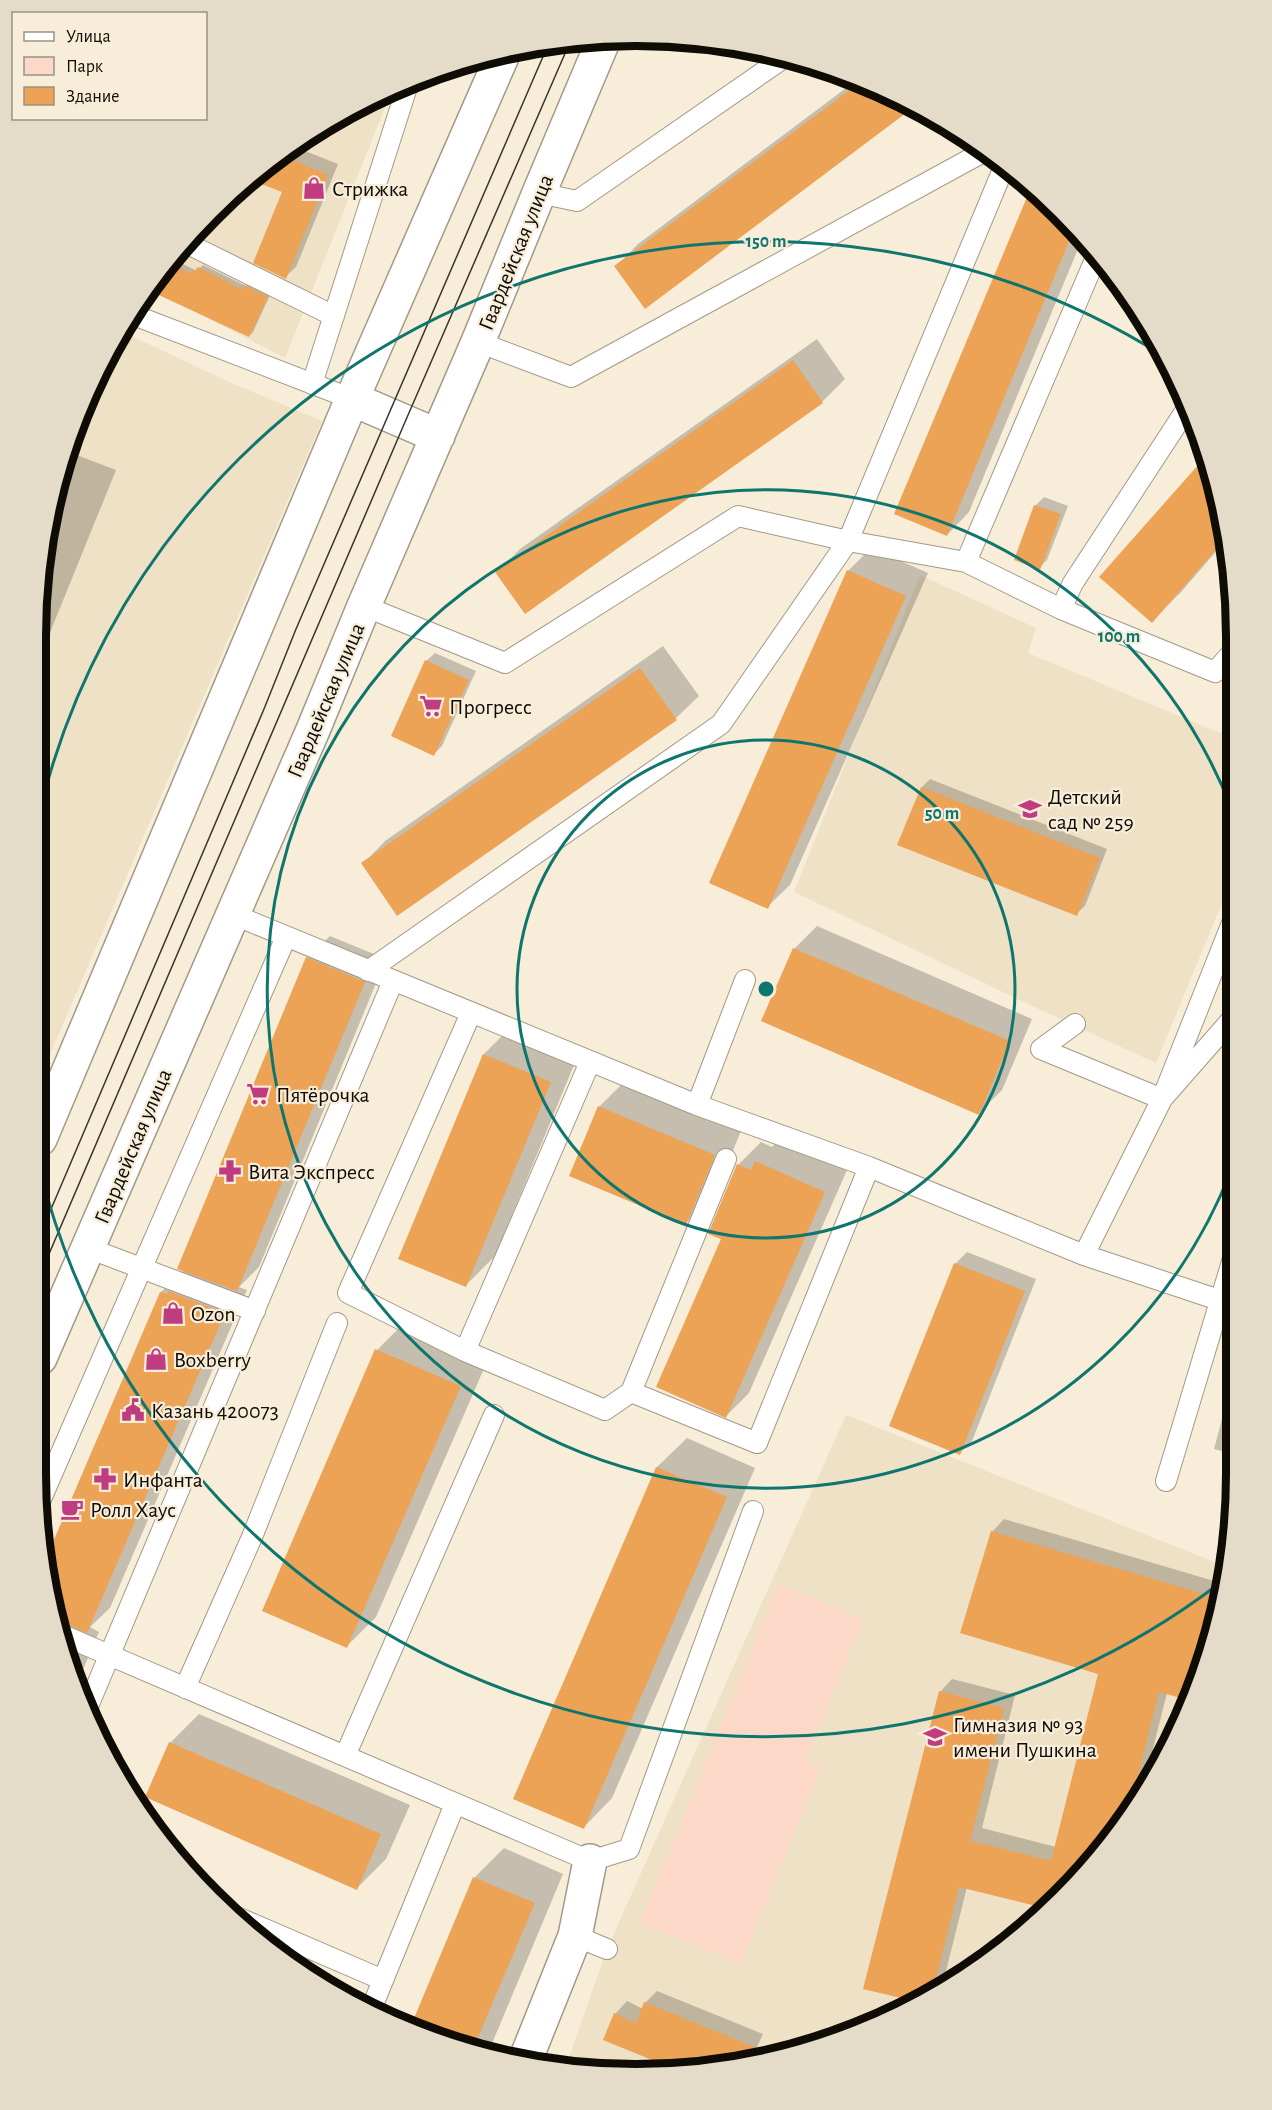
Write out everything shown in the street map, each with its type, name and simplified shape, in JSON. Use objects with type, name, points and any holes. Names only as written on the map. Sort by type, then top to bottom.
[{"type":"main road","name":"Гвардейская улица","points":[[46,1344],[309,740],[600,48]]},
{"type":"main road","points":[[46,1122],[352,399],[499,63]]},
{"type":"main road","points":[[352,399],[438,436]]},
{"type":"main road","points":[[528,2053],[575,1936],[590,1862]]},
{"type":"lane","points":[[539,193],[577,201],[775,64]]},
{"type":"lane","points":[[312,384],[405,93]]},
{"type":"lane","points":[[478,342],[571,377],[977,155]]},
{"type":"lane","points":[[368,971],[721,724],[848,541],[1001,173]]},
{"type":"lane","points":[[193,247],[334,316]]},
{"type":"lane","points":[[966,562],[1093,264]]},
{"type":"lane","points":[[140,317],[352,399]]},
{"type":"lane","points":[[1061,609],[1073,583],[1183,415]]},
{"type":"lane","points":[[364,606],[505,663],[738,516],[848,541],[966,562],[1061,609],[1215,672],[1226,660]]},
{"type":"lane","points":[[232,914],[697,1105],[869,1167],[1084,1255],[1219,1300]]},
{"type":"lane","points":[[47,1486],[286,937]]},
{"type":"lane","points":[[1084,1255],[1162,1099],[1226,938]]},
{"type":"lane","points":[[697,1105],[745,980]]},
{"type":"lane","points":[[91,1700],[393,981]]},
{"type":"lane","points":[[471,1013],[348,1293],[465,1351],[605,1410],[631,1392],[726,1159]]},
{"type":"lane","points":[[1074,1024],[1041,1049],[1162,1099]]},
{"type":"lane","points":[[1162,1099],[1226,1026]]},
{"type":"lane","points":[[465,1351],[590,1062]]},
{"type":"lane","points":[[631,1392],[757,1443],[869,1167]]},
{"type":"lane","points":[[88,1248],[255,1311]]},
{"type":"lane","points":[[1166,1481],[1226,1279]]},
{"type":"lane","points":[[185,1688],[252,1537],[337,1323]]},
{"type":"lane","points":[[345,1756],[494,1415]]},
{"type":"lane","points":[[71,1639],[590,1862],[628,1849],[753,1511]]},
{"type":"lane","points":[[374,2003],[455,1804]]},
{"type":"lane","points":[[258,1926],[384,1980]]},
{"type":"lane","points":[[575,1936],[607,1949]]},
{"type":"shaded area","points":[[387,101],[285,358],[157,292],[193,247],[219,219],[277,168],[341,125]]},
{"type":"shaded area","points":[[129,335],[229,382],[322,421],[46,1064],[46,636],[48,597],[58,521],[67,483],[91,410]]},
{"type":"shaded area","name":"Детский сад № 259","points":[[920,575],[1036,628],[1028,653],[1226,736],[1226,894],[1156,1063],[794,892]]},
{"type":"shaded area","name":"Гимназия № 93 имени Пушкина","points":[[846,1415],[1218,1564],[1205,1627],[1181,1700],[1147,1769],[1126,1802],[1104,1833],[1053,1891],[995,1942],[931,1985],[862,2019],[789,2043],[751,2052],[675,2062],[636,2064],[568,2059],[607,1949]]},
{"type":"green space","points":[[779,1584],[863,1619],[805,1760],[821,1768],[741,1964],[640,1923]]},
{"type":"building","points":[[853,88],[907,112],[645,309],[614,266]]},
{"type":"building","points":[[290,159],[328,175],[286,279],[253,263],[282,192],[259,183]]},
{"type":"building","points":[[1028,195],[1070,238],[947,536],[894,514]]},
{"type":"building","points":[[177,266],[192,274],[198,267],[243,290],[244,285],[268,297],[249,337],[156,294]]},
{"type":"building","points":[[793,360],[823,403],[525,614],[495,572]]},
{"type":"building","points":[[1199,464],[1218,547],[1152,623],[1099,577]]},
{"type":"building","points":[[1034,505],[1061,514],[1040,570],[1014,560]]},
{"type":"building","points":[[847,570],[906,596],[768,909],[709,883]]},
{"type":"building","points":[[425,660],[469,680],[434,756],[391,736]]},
{"type":"building","points":[[640,668],[677,720],[397,916],[361,863]]},
{"type":"building","points":[[921,787],[1100,858],[1077,916],[897,845]]},
{"type":"building","points":[[793,948],[1010,1041],[979,1115],[761,1021]]},
{"type":"building","points":[[306,957],[365,982],[237,1291],[177,1269]]},
{"type":"building","points":[[483,1054],[551,1082],[466,1287],[398,1259]]},
{"type":"building","points":[[598,1106],[715,1155],[686,1225],[569,1176]]},
{"type":"building","points":[[755,1161],[825,1192],[726,1418],[656,1387],[721,1239],[708,1234],[737,1164],[751,1170]]},
{"type":"building","points":[[954,1263],[1025,1291],[960,1455],[889,1426]]},
{"type":"building","points":[[168,1291],[225,1313],[87,1633],[66,1624],[51,1546],[160,1292],[167,1294]]},
{"type":"building","points":[[375,1349],[461,1386],[347,1648],[262,1611]]},
{"type":"building","points":[[656,1467],[727,1497],[584,1829],[513,1799]]},
{"type":"building","points":[[991,1531],[1212,1596],[1205,1627],[1182,1698],[1159,1692],[1135,1788],[1104,1833],[1079,1863],[1037,1906],[959,1887],[935,1983],[905,1999],[863,1989],[939,1691],[1004,1708],[970,1841],[1051,1861],[1098,1674],[960,1633]]},
{"type":"building","points":[[169,1742],[381,1834],[357,1890],[145,1797]]},
{"type":"building","points":[[473,1877],[535,1903],[476,2041],[413,2020]]},
{"type":"building","points":[[644,2002],[760,2050],[713,2058],[659,2063],[603,2040],[614,2013],[636,2023]]},
{"type":"tram line","points":[[46,1261],[566,51]]},
{"type":"tram line","points":[[46,1221],[296,629],[544,54]]},
{"type":"place","name":"Стрижка","points":[[314,188]]},
{"type":"place","name":"Прогресс","points":[[431,706]]},
{"type":"place","name":"Детский сад № 259","points":[[1030,809]]},
{"type":"place","name":"Пятёрочка","points":[[258,1094]]},
{"type":"place","name":"Вита Экспресс","points":[[230,1171]]},
{"type":"place","name":"Ozon","points":[[173,1313]]},
{"type":"place","name":"Boxberry","points":[[156,1359]]},
{"type":"place","name":"Казань 420073","points":[[133,1410]]},
{"type":"place","name":"Инфанта","points":[[105,1479]]},
{"type":"place","name":"Ролл Хаус","points":[[72,1509]]},
{"type":"place","name":"Гимназия № 93 имени Пушкина","points":[[935,1737]]}]
